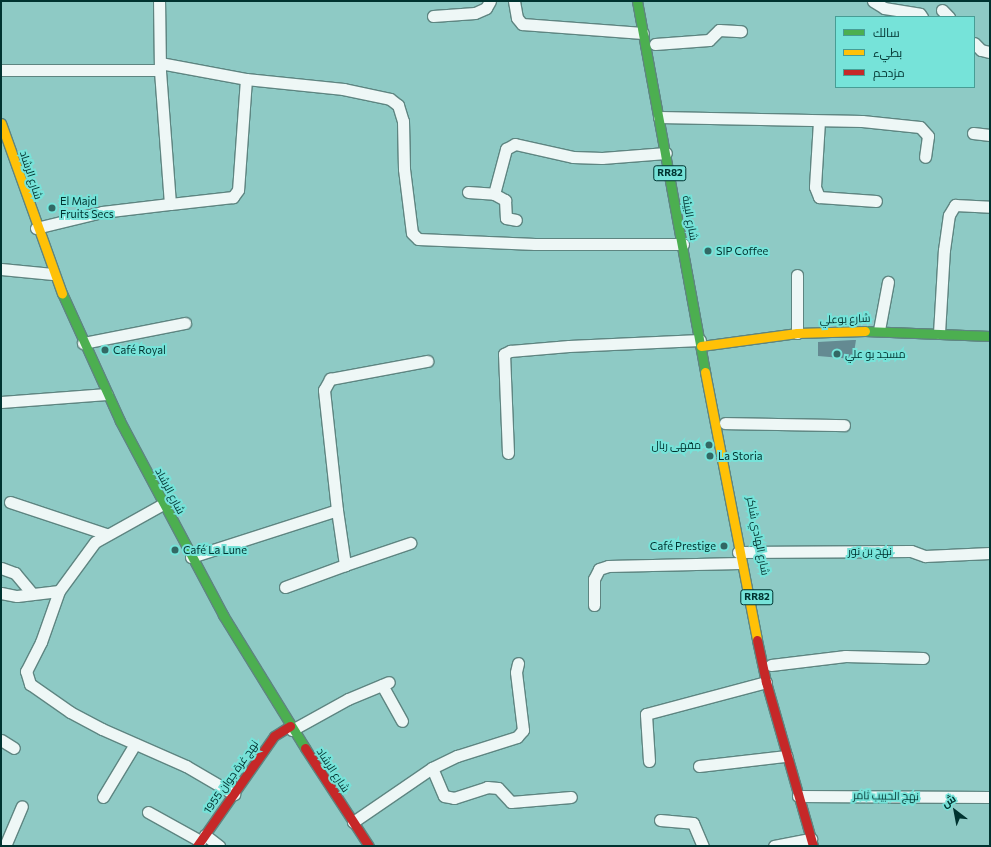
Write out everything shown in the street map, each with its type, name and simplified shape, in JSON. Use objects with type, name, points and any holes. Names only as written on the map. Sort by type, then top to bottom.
[{"type":"main road","name":"شارع البيئة","points":[[637,1],[643,33],[663,116],[689,243],[707,344]]},
{"type":"main road","name":"شارع البيئة","points":[[647,1],[655,44],[666,153],[688,224]]},
{"type":"main road","name":"شارع الرشاد","points":[[2,128],[53,274],[107,394],[163,504],[191,557],[291,728],[369,846]]},
{"type":"main road","name":"شارع بوعلي","points":[[707,344],[797,333],[879,330],[990,336]]},
{"type":"main road","name":"شارع الهادي شاكر","points":[[707,344],[742,556],[786,756],[803,795],[822,846]]},
{"type":"main road","name":"شارع الهادي شاكر","points":[[719,391],[725,423],[742,556],[771,665],[770,682],[803,795],[812,842]]},
{"type":"main road","name":"نهج غرة جوان 1955","points":[[201,841],[274,736],[291,728]]},
{"type":"street","points":[[159,1],[160,66],[170,204]]},
{"type":"street","points":[[433,16],[475,13],[486,8],[490,1]]},
{"type":"street","points":[[514,1],[517,18],[522,24],[643,33]]},
{"type":"street","points":[[872,1],[884,8],[920,14],[921,16]]},
{"type":"street","points":[[655,44],[709,40],[719,30],[741,31]]},
{"type":"street","points":[[975,44],[981,50],[990,52]]},
{"type":"street","points":[[1,70],[160,66],[246,79],[343,89],[390,99],[398,105],[403,121],[404,169],[412,233],[418,239],[535,244],[689,243]]},
{"type":"street","points":[[36,228],[102,212],[233,197],[238,190],[246,79]]},
{"type":"street","points":[[663,116],[862,121],[920,127],[928,136],[925,157]]},
{"type":"street","points":[[819,121],[815,187],[819,196],[876,200]]},
{"type":"street","points":[[973,133],[990,135]]},
{"type":"street","points":[[494,194],[506,149],[515,144],[573,157],[602,158],[666,153]]},
{"type":"street","points":[[468,192],[494,194],[505,200],[506,218],[516,220]]},
{"type":"street","points":[[939,333],[944,250],[949,215],[955,205],[990,207]]},
{"type":"street","points":[[1,269],[53,274]]},
{"type":"street","points":[[797,275],[797,333]]},
{"type":"street","points":[[879,330],[888,282]]},
{"type":"street","points":[[83,343],[185,323]]},
{"type":"street","points":[[508,453],[504,354],[510,350],[569,346],[707,344]]},
{"type":"street","points":[[346,564],[337,510],[324,390],[330,379],[427,361]]},
{"type":"street","points":[[1,402],[107,394]]},
{"type":"street","points":[[725,423],[844,425]]},
{"type":"street","points":[[10,502],[106,534]]},
{"type":"street","points":[[163,504],[106,534],[86,551],[59,591],[40,642],[26,671],[30,684],[70,712],[135,744],[186,766],[234,794]]},
{"type":"street","points":[[191,557],[337,510]]},
{"type":"street","points":[[285,587],[346,564],[410,543]]},
{"type":"street","name":"نهج بن نور","points":[[594,605],[594,579],[599,569],[608,566],[742,556],[911,551],[925,556],[990,553]]},
{"type":"street","points":[[1,568],[15,573],[32,593]]},
{"type":"street","points":[[1,593],[17,596],[32,593],[59,591]]},
{"type":"street","points":[[771,665],[845,656],[923,658]]},
{"type":"street","points":[[353,822],[432,768],[457,756],[517,737],[523,730],[516,672],[518,663]]},
{"type":"street","points":[[649,761],[646,714],[770,682]]},
{"type":"street","points":[[291,728],[348,699],[386,683],[402,721]]},
{"type":"street","points":[[1,740],[14,748]]},
{"type":"street","points":[[103,797],[135,744]]},
{"type":"street","points":[[699,766],[786,756]]},
{"type":"street","points":[[432,768],[444,796],[454,798],[487,787],[498,788],[511,802],[571,797]]},
{"type":"street","name":"نهج الحبيب ثامر","points":[[803,795],[990,797]]},
{"type":"street","points":[[5,846],[22,806]]},
{"type":"street","points":[[148,812],[201,841],[219,846]]},
{"type":"street","points":[[660,820],[693,823],[703,846]]},
{"type":"street","points":[[774,846],[812,842]]},
{"type":"building","points":[[856,340],[853,359],[818,356],[818,342]]},
{"type":"traffic: fast","points":[[637,1],[705,372]]},
{"type":"traffic: fast","points":[[62,293],[120,421],[223,615],[305,748]]},
{"type":"traffic: fast","points":[[865,331],[990,336]]},
{"type":"traffic: slow","points":[[1,123],[62,293]]},
{"type":"traffic: slow","points":[[701,346],[797,333],[865,331]]},
{"type":"traffic: slow","points":[[705,372],[757,640]]},
{"type":"traffic: jam","points":[[757,640],[766,682],[813,846]]},
{"type":"traffic: jam","points":[[197,846],[274,736],[290,726]]},
{"type":"traffic: jam","points":[[305,748],[369,846]]},
{"type":"place","name":"El Majd Fruits Secs","points":[[52,208]]},
{"type":"place","name":"SIP Coffee","points":[[708,251]]},
{"type":"place","name":"Café Royal","points":[[105,350]]},
{"type":"place","name":"مسجد بو علي","points":[[837,354]]},
{"type":"place","name":"مقهى ربال","points":[[709,445]]},
{"type":"place","name":"La Storia","points":[[710,456]]},
{"type":"place","name":"Café Prestige","points":[[724,546]]},
{"type":"place","name":"Café La Lune","points":[[175,550]]}]
